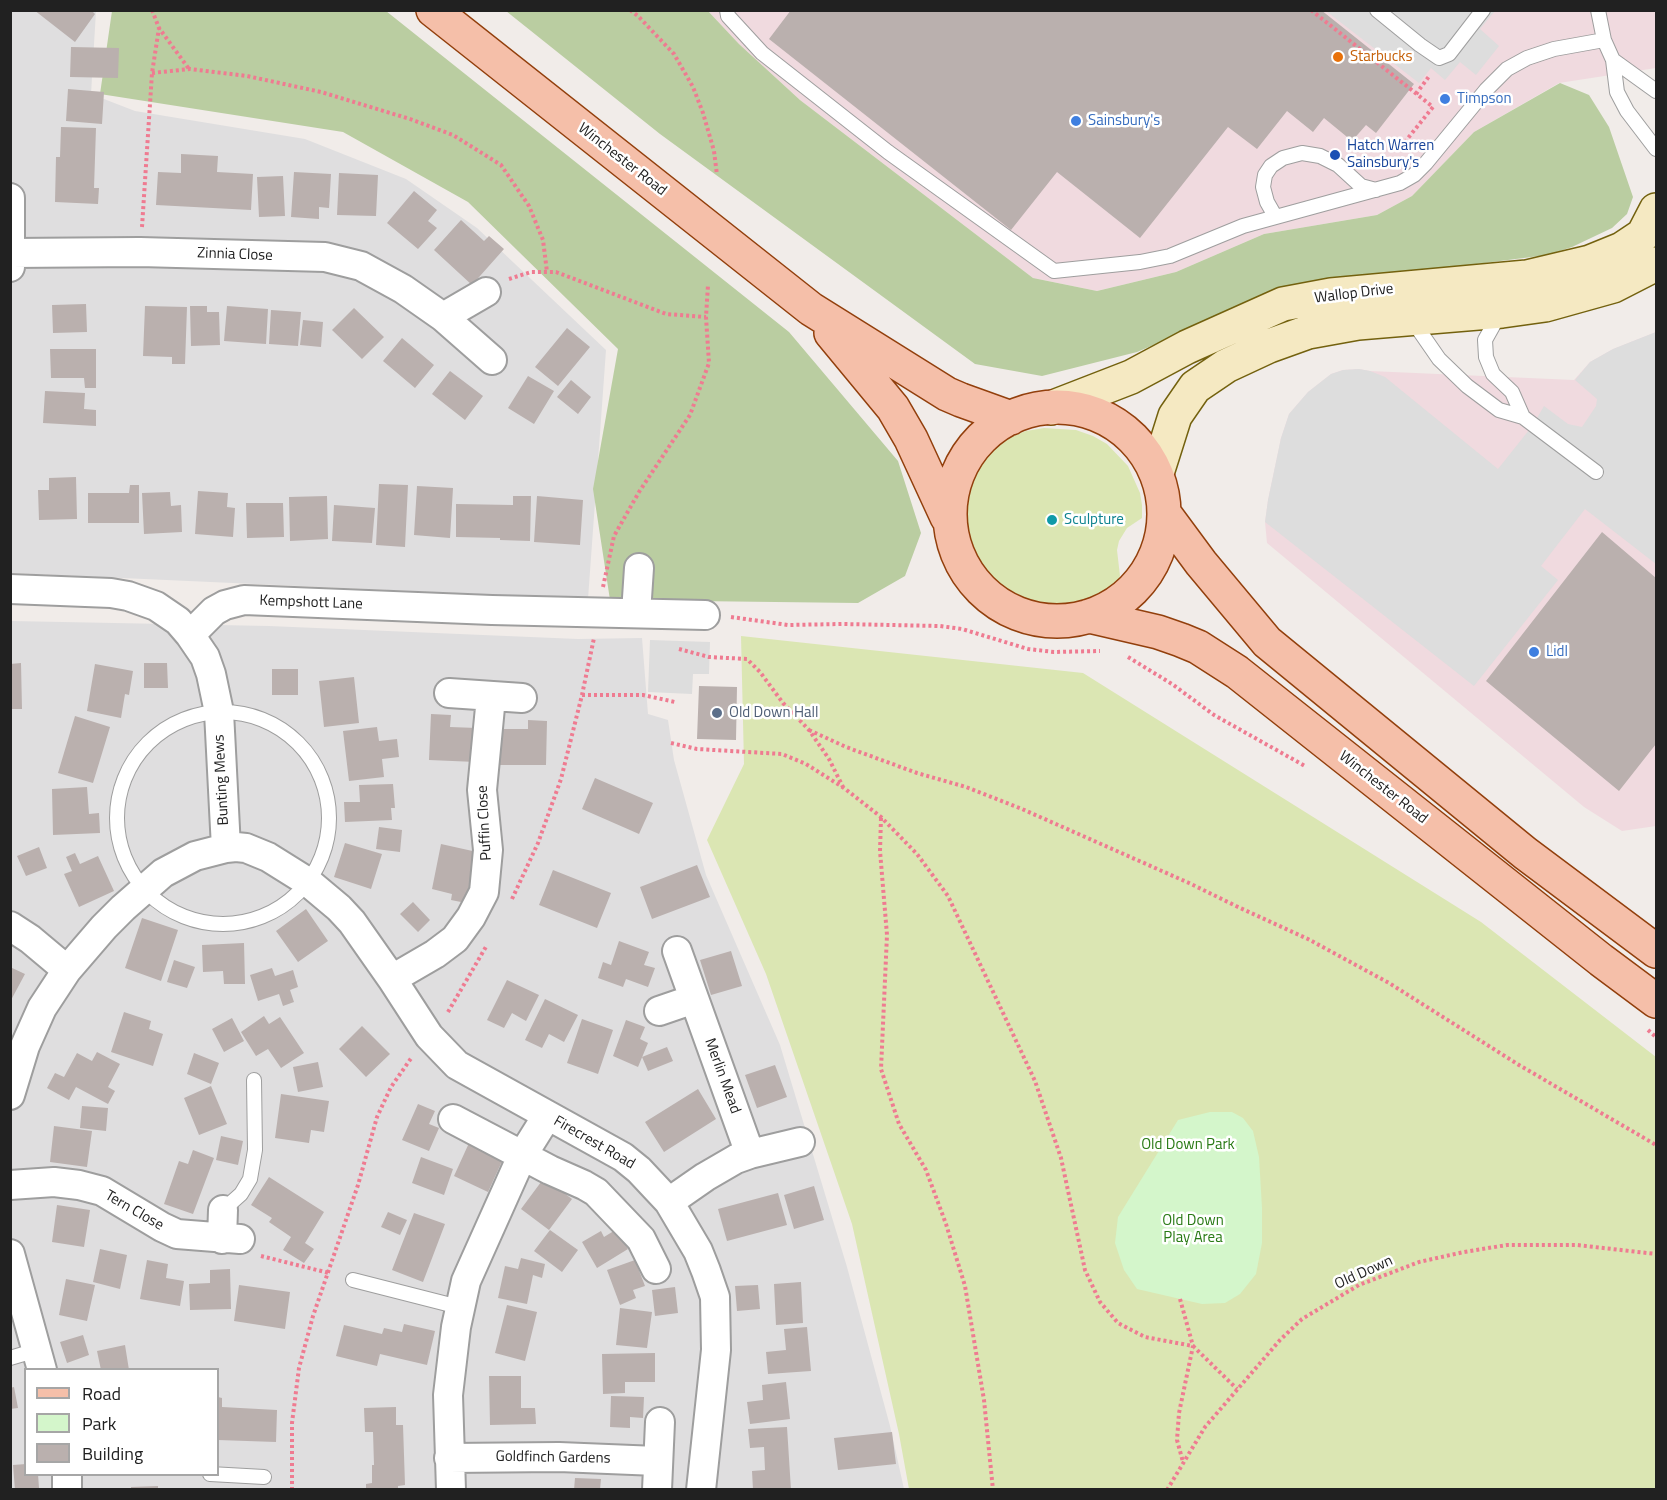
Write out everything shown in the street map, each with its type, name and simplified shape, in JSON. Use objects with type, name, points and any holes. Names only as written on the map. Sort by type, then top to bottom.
[{"type":"main road","name":"Winchester Road","points":[[433,10],[811,309],[947,394],[1011,418]]},
{"type":"main road","name":"Winchester Road","points":[[811,309],[892,408],[932,481],[951,526]]},
{"type":"main road","points":[[1051,408],[1083,411],[1107,421],[1124,432],[1157,472],[1165,499],[1167,517],[1157,555],[1141,582],[1107,610],[1089,616],[1062,618],[1032,617],[1016,613],[999,605],[972,579],[961,562],[951,526],[949,500],[952,480],[963,454],[980,434],[1011,418],[1026,412],[1051,408]]},
{"type":"main road","points":[[1167,517],[1201,563],[1267,642],[1525,853],[1656,951]]},
{"type":"main road","name":"Winchester Road","points":[[1089,616],[1181,639],[1237,672],[1601,960],[1649,1013]]},
{"type":"street","points":[[10,198],[10,267]]},
{"type":"street","name":"Wallop Drive","points":[[1051,408],[1131,377],[1187,347],[1283,304],[1360,292],[1527,278],[1590,262],[1622,249],[1643,235],[1656,210]]},
{"type":"street","name":"Zinnia Close","points":[[11,253],[140,252],[325,257],[361,266],[403,289],[443,317],[492,360]]},
{"type":"street","name":"Wallop Drive","points":[[1157,472],[1175,416],[1185,398],[1195,387],[1226,366],[1269,346],[1308,332],[1359,323],[1502,311],[1545,305],[1613,286],[1656,264]]},
{"type":"street","points":[[443,317],[486,291]]},
{"type":"street","points":[[636,613],[639,568]]},
{"type":"street","points":[[10,589],[93,592],[128,596],[162,610],[178,621],[190,635]]},
{"type":"street","name":"Kempshott Lane","points":[[190,635],[214,612],[225,605],[244,600],[492,610],[705,615]]},
{"type":"street","name":"Bunting Mews","points":[[190,635],[205,657],[219,712],[226,848]]},
{"type":"street","points":[[449,693],[522,698]]},
{"type":"street","name":"Puffin Close","points":[[392,979],[455,939],[474,912],[484,892],[488,850],[482,790],[491,697]]},
{"type":"street","name":"Bunting Mews","points":[[10,1095],[32,1029],[67,970],[104,927],[163,873],[183,861],[226,848],[246,848],[308,882]]},
{"type":"street","name":"Firecrest Road","points":[[308,882],[352,922],[429,1036],[457,1065],[623,1157],[639,1170],[669,1202],[698,1251],[715,1297],[716,1350],[701,1490]]},
{"type":"street","points":[[10,926],[30,939],[67,970]]},
{"type":"street","name":"Merlin Mead","points":[[677,951],[750,1154]]},
{"type":"street","points":[[659,1011],[694,999]]},
{"type":"street","points":[[451,1490],[448,1395],[459,1307],[472,1265],[522,1156],[547,1116]]},
{"type":"street","points":[[453,1119],[596,1192],[641,1239],[656,1269]]},
{"type":"street","points":[[669,1202],[736,1159],[800,1142]]},
{"type":"street","name":"Tern Close","points":[[10,1185],[54,1182],[91,1187],[177,1234],[231,1239]]},
{"type":"street","points":[[223,1210],[231,1239]]},
{"type":"street","points":[[10,1254],[30,1359]]},
{"type":"street","points":[[657,1490],[660,1422]]},
{"type":"street","name":"Goldfinch Gardens","points":[[449,1458],[559,1457],[657,1461]]},
{"type":"lane","points":[[727,10],[728,16],[762,53],[888,152],[1054,271],[1153,261],[1243,226],[1400,183],[1414,175],[1426,163],[1486,90],[1507,69],[1517,62],[1554,49],[1604,40]]},
{"type":"lane","points":[[1377,10],[1439,58],[1449,54],[1483,10]]},
{"type":"lane","points":[[1598,10],[1604,40],[1613,60],[1617,92],[1627,111],[1656,149]]},
{"type":"lane","points":[[1613,60],[1656,91]]},
{"type":"lane","points":[[1275,216],[1267,202],[1263,187],[1265,175],[1271,166],[1283,158],[1302,153],[1320,156],[1338,165],[1361,186],[1379,190]]},
{"type":"lane","points":[[1502,311],[1485,340],[1486,357],[1493,374],[1512,392],[1523,417]]},
{"type":"lane","points":[[1411,318],[1450,372],[1499,410],[1523,417],[1596,472]]},
{"type":"lane","name":"Bunting Mews","points":[[219,712],[247,715],[273,725],[296,741],[314,763],[328,802],[328,830],[321,857],[308,882],[288,903],[276,910],[249,921],[228,924],[206,923],[179,915],[160,904],[144,889],[128,864],[119,836],[118,806],[126,777],[141,751],[163,731],[190,718],[219,712]]},
{"type":"lane","points":[[223,1210],[247,1187],[253,1167],[254,1080]]},
{"type":"lane","points":[[353,1280],[459,1307]]},
{"type":"lane","points":[[219,1474],[264,1477]]},
{"type":"path","points":[[152,10],[159,28],[190,69]]},
{"type":"path","points":[[630,10],[638,13],[674,54],[693,87],[714,151],[717,176]]},
{"type":"path","points":[[1311,10],[1433,107],[1404,143]]},
{"type":"path","points":[[140,252],[152,73],[159,28]]},
{"type":"path","points":[[152,73],[190,69],[247,76],[321,92],[410,119],[453,135],[501,165],[529,206],[543,240],[547,272]]},
{"type":"path","points":[[486,291],[511,277],[531,272],[555,272],[666,314],[706,318]]},
{"type":"path","points":[[602,593],[614,536],[639,492],[690,415],[709,363],[706,318],[708,285]]},
{"type":"path","points":[[705,615],[788,625],[940,626],[962,629],[1028,649],[1054,652],[1109,652]]},
{"type":"path","points":[[507,909],[538,843],[553,802],[582,695],[595,634]]},
{"type":"path","points":[[679,649],[710,657],[747,659],[760,672],[783,703],[809,730],[829,759],[844,788]]},
{"type":"path","points":[[1126,657],[1172,684],[1214,715],[1310,770]]},
{"type":"path","points":[[582,695],[644,695],[675,702]]},
{"type":"path","points":[[809,730],[846,747],[1022,809],[1308,939],[1389,983],[1519,1065],[1656,1145]]},
{"type":"path","points":[[671,743],[697,749],[782,754],[806,764],[844,788],[881,817],[917,854],[948,896],[1035,1081],[1061,1158],[1085,1270],[1100,1302],[1118,1323],[1145,1337],[1192,1346],[1237,1389]]},
{"type":"path","points":[[881,817],[880,850],[887,935],[881,1069],[899,1124],[926,1170],[965,1286],[984,1400],[993,1490]]},
{"type":"path","points":[[448,1012],[490,940]]},
{"type":"path","points":[[1649,1013],[1656,1036]]},
{"type":"path","points":[[292,1490],[292,1423],[297,1376],[314,1316],[358,1185],[377,1117],[403,1068],[416,1052]]},
{"type":"path","points":[[231,1239],[258,1255],[353,1280]]},
{"type":"path","name":"Old Down","points":[[1167,1490],[1205,1427],[1280,1340],[1302,1319],[1359,1285],[1419,1262],[1507,1245],[1577,1245],[1656,1254]]},
{"type":"path","points":[[1180,1299],[1192,1346],[1179,1413],[1177,1440],[1183,1463]]},
{"type":"shaded area","points":[[11,11],[96,11],[91,94],[135,111],[305,139],[406,179],[477,228],[606,350],[588,599],[11,573]]},
{"type":"shaded area","points":[[708,11],[1656,11],[1656,68],[1559,83],[1474,132],[1412,196],[1377,215],[1264,234],[1176,272],[1097,291],[1033,278],[800,100],[739,44]]},
{"type":"shaded area","points":[[1326,11],[1495,11],[1480,29],[1499,46],[1476,75],[1460,62],[1445,80],[1431,68],[1419,83]]},
{"type":"shaded area","points":[[1656,332],[1656,826],[1622,831],[1584,807],[1267,543],[1265,522],[1281,438],[1289,414],[1308,392],[1331,374],[1343,370],[1359,369],[1574,380],[1590,362],[1613,349]]},
{"type":"shaded area","points":[[1656,332],[1656,564],[1585,509],[1541,566],[1558,580],[1474,686],[1265,522],[1281,438],[1289,414],[1308,392],[1331,374],[1343,370],[1359,369],[1385,377],[1498,469],[1533,425],[1544,406],[1568,424],[1582,427],[1596,406],[1597,399],[1575,380],[1590,362],[1613,349]]},
{"type":"shaded area","points":[[11,621],[269,626],[578,639],[642,638],[648,714],[668,720],[674,760],[706,875],[780,1045],[847,1267],[890,1426],[904,1489],[11,1490]]},
{"type":"shaded area","points":[[650,640],[710,642],[709,674],[693,674],[692,694],[648,692]]},
{"type":"green space","points":[[112,11],[386,11],[789,332],[898,461],[921,533],[905,576],[858,603],[610,600],[593,489],[618,349],[468,202],[343,132],[100,94]]},
{"type":"green space","points":[[506,11],[708,11],[739,44],[800,100],[1033,278],[1097,291],[1176,272],[1264,234],[1377,215],[1412,196],[1474,132],[1560,83],[1589,95],[1609,127],[1633,197],[1627,214],[1612,228],[1572,247],[1547,255],[1453,267],[1221,316],[1137,352],[1042,376],[975,364],[660,134]]},
{"type":"green space","points":[[1044,428],[1076,430],[1107,444],[1128,466],[1140,493],[1142,505],[1142,518],[1127,528],[1119,541],[1117,550],[1120,576],[1118,581],[1094,599],[1068,609],[1039,609],[1003,596],[986,581],[974,565],[964,531],[962,513],[964,497],[970,480],[980,464],[1010,437]]},
{"type":"green space","name":"Old Down Park","points":[[741,636],[1083,673],[1481,922],[1656,1057],[1656,1489],[909,1489],[852,1224],[766,974],[707,840],[744,764]]},
{"type":"green space","name":"Old Down Play Area","points":[[1210,1112],[1232,1112],[1243,1118],[1253,1131],[1259,1157],[1262,1243],[1256,1274],[1240,1294],[1225,1303],[1202,1304],[1137,1289],[1124,1270],[1115,1243],[1118,1217],[1178,1120]]},
{"type":"building","points":[[34,10],[91,10],[95,14],[75,42]]},
{"type":"building","name":"Sainsbury's","points":[[791,10],[1321,10],[1414,84],[1376,133],[1366,125],[1352,141],[1324,118],[1313,132],[1287,111],[1257,149],[1228,127],[1140,238],[1057,172],[1011,230],[769,39]]},
{"type":"building","points":[[71,47],[119,48],[118,78],[70,77]]},
{"type":"building","points":[[68,89],[104,92],[102,124],[66,121]]},
{"type":"building","points":[[61,127],[96,128],[94,188],[99,188],[98,204],[55,202],[56,157],[60,157]]},
{"type":"building","points":[[181,154],[218,156],[217,172],[253,174],[251,210],[156,205],[158,172],[181,173]]},
{"type":"building","points":[[294,172],[331,174],[329,208],[319,207],[319,219],[291,217]]},
{"type":"building","points":[[339,173],[378,175],[376,216],[337,215]]},
{"type":"building","points":[[283,176],[285,216],[259,217],[257,177]]},
{"type":"building","points":[[414,191],[437,210],[428,221],[437,228],[418,249],[387,223]]},
{"type":"building","points":[[461,220],[484,241],[489,236],[504,249],[472,285],[434,250]]},
{"type":"building","points":[[86,304],[87,332],[53,333],[52,305]]},
{"type":"building","points":[[145,306],[187,307],[185,364],[172,364],[172,357],[143,356]]},
{"type":"building","points":[[190,306],[207,306],[207,312],[219,312],[220,345],[191,346]]},
{"type":"building","points":[[227,306],[268,309],[266,344],[224,341]]},
{"type":"building","points":[[354,308],[384,337],[362,359],[332,330]]},
{"type":"building","points":[[271,310],[301,312],[298,346],[269,344]]},
{"type":"building","points":[[303,320],[323,322],[321,347],[300,345]]},
{"type":"building","points":[[567,328],[590,347],[558,386],[535,367]]},
{"type":"building","points":[[402,338],[434,365],[415,388],[383,361]]},
{"type":"building","points":[[50,349],[96,349],[96,388],[85,388],[84,378],[51,378]]},
{"type":"building","points":[[450,371],[483,396],[465,420],[432,394]]},
{"type":"building","points":[[528,376],[554,391],[534,424],[508,408]]},
{"type":"building","points":[[571,380],[591,397],[578,414],[557,397]]},
{"type":"building","points":[[45,391],[85,393],[84,409],[96,410],[96,426],[43,423]]},
{"type":"building","points":[[76,477],[77,519],[39,520],[38,490],[49,490],[49,478]]},
{"type":"building","points":[[379,484],[408,485],[405,547],[376,545]]},
{"type":"building","points":[[130,485],[139,485],[139,523],[88,523],[88,493],[129,493]]},
{"type":"building","points":[[417,486],[453,488],[450,538],[414,535]]},
{"type":"building","points":[[198,491],[228,493],[227,507],[235,508],[233,537],[195,534]]},
{"type":"building","points":[[170,492],[171,506],[181,505],[182,532],[144,534],[142,493]]},
{"type":"building","points":[[327,496],[328,539],[290,541],[289,497]]},
{"type":"building","points":[[513,496],[531,496],[530,541],[456,537],[456,504],[513,505]]},
{"type":"building","points":[[537,496],[583,500],[580,545],[534,542]]},
{"type":"building","points":[[246,503],[283,503],[284,537],[247,538]]},
{"type":"building","points":[[334,505],[375,508],[372,543],[332,541]]},
{"type":"building","points":[[1602,532],[1656,578],[1656,744],[1619,791],[1486,681]]},
{"type":"building","points":[[21,663],[22,709],[10,709],[10,664]]},
{"type":"building","points":[[144,663],[167,663],[168,688],[144,688]]},
{"type":"building","points":[[95,664],[133,671],[129,695],[125,694],[121,718],[87,711]]},
{"type":"building","points":[[272,669],[298,669],[298,695],[272,695]]},
{"type":"building","points":[[354,677],[359,723],[324,727],[319,681]]},
{"type":"building","name":"Old Down Hall","points":[[699,686],[737,687],[736,740],[697,739]]},
{"type":"building","points":[[431,714],[451,715],[450,727],[477,728],[476,762],[429,760]]},
{"type":"building","points":[[75,716],[110,727],[93,783],[58,773]]},
{"type":"building","points":[[528,720],[547,721],[546,765],[499,765],[500,729],[528,729]]},
{"type":"building","points":[[377,727],[379,741],[397,739],[399,757],[382,759],[384,777],[349,781],[343,731]]},
{"type":"building","points":[[595,778],[653,803],[639,834],[582,809]]},
{"type":"building","points":[[393,784],[395,808],[391,808],[392,820],[345,822],[344,802],[360,802],[359,785]]},
{"type":"building","points":[[87,787],[89,814],[99,813],[100,833],[53,835],[52,789]]},
{"type":"building","points":[[379,827],[402,830],[400,852],[376,849]]},
{"type":"building","points":[[345,843],[382,854],[371,889],[334,877]]},
{"type":"building","points":[[441,844],[477,852],[466,903],[451,900],[452,894],[432,889]]},
{"type":"building","points":[[39,847],[47,868],[26,876],[17,856]]},
{"type":"building","points":[[75,853],[80,864],[98,856],[114,891],[79,907],[64,874],[72,871],[66,857]]},
{"type":"building","points":[[697,865],[710,897],[652,919],[640,887]]},
{"type":"building","points":[[553,870],[611,893],[597,928],[539,905]]},
{"type":"building","points":[[413,902],[430,920],[418,932],[400,914]]},
{"type":"building","points":[[306,909],[328,941],[298,962],[276,931]]},
{"type":"building","points":[[142,918],[178,930],[161,981],[125,968]]},
{"type":"building","points":[[619,941],[649,952],[644,965],[655,968],[648,987],[626,979],[623,987],[598,978],[603,962],[611,965]]},
{"type":"building","points":[[244,943],[245,984],[224,984],[223,971],[203,972],[202,945]]},
{"type":"building","points":[[731,951],[742,986],[711,995],[700,960]]},
{"type":"building","points":[[174,960],[195,967],[187,988],[167,982]]},
{"type":"building","points":[[10,967],[25,974],[10,1002]]},
{"type":"building","points":[[272,968],[275,976],[293,970],[298,987],[290,990],[294,1002],[283,1006],[279,994],[258,1001],[250,975]]},
{"type":"building","points":[[507,980],[539,995],[526,1021],[512,1013],[504,1028],[487,1020]]},
{"type":"building","points":[[545,999],[578,1015],[564,1042],[549,1034],[542,1048],[525,1040]]},
{"type":"building","points":[[124,1012],[151,1021],[149,1029],[163,1034],[153,1066],[111,1052]]},
{"type":"building","points":[[264,1016],[269,1024],[280,1017],[304,1053],[281,1068],[268,1049],[256,1056],[241,1032]]},
{"type":"building","points":[[232,1018],[244,1041],[224,1052],[212,1029]]},
{"type":"building","points":[[582,1019],[613,1030],[598,1074],[567,1063]]},
{"type":"building","points":[[626,1020],[645,1027],[640,1039],[648,1043],[638,1067],[613,1056]]},
{"type":"building","points":[[362,1026],[390,1054],[366,1077],[339,1049]]},
{"type":"building","points":[[667,1047],[673,1061],[648,1071],[642,1057]]},
{"type":"building","points":[[97,1052],[120,1064],[108,1087],[115,1091],[108,1104],[76,1087],[69,1100],[47,1088],[55,1073],[64,1077],[77,1053],[92,1061]]},
{"type":"building","points":[[194,1053],[219,1063],[211,1084],[187,1074]]},
{"type":"building","points":[[318,1062],[323,1087],[298,1092],[293,1067]]},
{"type":"building","points":[[775,1065],[787,1097],[757,1108],[745,1075]]},
{"type":"building","points":[[211,1086],[227,1124],[199,1135],[184,1098]]},
{"type":"building","points":[[698,1089],[716,1119],[664,1152],[645,1122]]},
{"type":"building","points":[[281,1094],[329,1101],[324,1132],[311,1130],[309,1143],[275,1138]]},
{"type":"building","points":[[418,1104],[435,1111],[429,1124],[439,1128],[429,1151],[402,1140]]},
{"type":"building","points":[[82,1106],[108,1108],[106,1131],[80,1128]]},
{"type":"building","points":[[54,1126],[92,1131],[87,1167],[50,1162]]},
{"type":"building","points":[[221,1136],[243,1141],[238,1165],[216,1160]]},
{"type":"building","points":[[469,1143],[503,1159],[488,1192],[454,1176]]},
{"type":"building","points":[[193,1150],[214,1158],[193,1214],[164,1204],[179,1161],[188,1164]]},
{"type":"building","points":[[421,1157],[453,1169],[444,1195],[412,1183]]},
{"type":"building","points":[[269,1177],[324,1212],[305,1243],[314,1249],[304,1263],[283,1250],[291,1237],[269,1222],[272,1218],[251,1205]]},
{"type":"building","points":[[544,1178],[572,1199],[549,1230],[521,1209]]},
{"type":"building","points":[[814,1186],[824,1220],[794,1229],[784,1195]]},
{"type":"building","points":[[778,1193],[787,1225],[727,1241],[718,1209]]},
{"type":"building","points":[[57,1205],[90,1210],[84,1247],[52,1242]]},
{"type":"building","points":[[388,1212],[407,1220],[400,1235],[381,1227]]},
{"type":"building","points":[[414,1213],[445,1224],[423,1282],[392,1270]]},
{"type":"building","points":[[617,1229],[628,1249],[597,1268],[582,1242],[601,1231],[604,1237]]},
{"type":"building","points":[[550,1230],[578,1250],[562,1272],[534,1251]]},
{"type":"building","points":[[100,1249],[127,1255],[120,1289],[93,1282]]},
{"type":"building","points":[[521,1258],[545,1264],[542,1278],[533,1275],[527,1304],[498,1298],[505,1266],[518,1269]]},
{"type":"building","points":[[147,1260],[168,1264],[166,1278],[184,1281],[180,1306],[140,1299]]},
{"type":"building","points":[[635,1260],[645,1286],[633,1290],[636,1298],[620,1305],[607,1270]]},
{"type":"building","points":[[230,1269],[231,1309],[190,1310],[189,1284],[210,1283],[210,1270]]},
{"type":"building","points":[[66,1279],[95,1285],[87,1321],[59,1315]]},
{"type":"building","points":[[801,1282],[803,1323],[776,1325],[774,1284]]},
{"type":"building","points":[[239,1285],[290,1292],[285,1329],[234,1321]]},
{"type":"building","points":[[758,1285],[760,1309],[737,1311],[735,1286]]},
{"type":"building","points":[[675,1287],[678,1313],[655,1316],[652,1290]]},
{"type":"building","points":[[507,1305],[537,1312],[525,1361],[495,1353]]},
{"type":"building","points":[[620,1308],[652,1312],[647,1348],[616,1345]]},
{"type":"building","points":[[404,1324],[435,1331],[427,1365],[380,1354],[377,1366],[336,1356],[344,1325],[382,1334],[384,1328],[402,1332]]},
{"type":"building","points":[[807,1327],[811,1371],[768,1374],[766,1352],[786,1350],[784,1329]]},
{"type":"building","points":[[83,1335],[89,1355],[67,1363],[60,1342]]},
{"type":"building","points":[[125,1345],[129,1368],[101,1368],[97,1351]]},
{"type":"building","points":[[655,1353],[655,1382],[625,1382],[625,1393],[603,1394],[602,1354]]},
{"type":"building","points":[[489,1376],[521,1376],[521,1408],[535,1408],[536,1424],[490,1425]]},
{"type":"building","points":[[786,1382],[790,1419],[750,1424],[747,1402],[763,1400],[762,1385]]},
{"type":"building","points":[[14,1387],[18,1408],[10,1409],[10,1388]]},
{"type":"building","points":[[611,1396],[644,1397],[643,1418],[630,1417],[630,1428],[610,1427]]},
{"type":"building","points":[[219,1397],[222,1398],[222,1407],[277,1410],[276,1442],[219,1440]]},
{"type":"building","points":[[396,1407],[396,1425],[403,1425],[405,1485],[398,1486],[398,1490],[366,1490],[366,1484],[372,1483],[372,1465],[374,1465],[373,1432],[365,1432],[364,1408]]},
{"type":"building","points":[[787,1427],[791,1490],[753,1490],[752,1471],[765,1470],[764,1447],[750,1448],[748,1429]]},
{"type":"building","points":[[892,1432],[896,1464],[838,1470],[834,1438]]},
{"type":"building","points":[[24,1464],[24,1476],[38,1476],[39,1488],[15,1490],[13,1465]]},
{"type":"building","points":[[575,1478],[601,1479],[600,1490],[574,1490]]},
{"type":"building","points":[[158,1486],[158,1490],[131,1490],[131,1487]]},
{"type":"place","name":"Starbucks","points":[[1338,57]]},
{"type":"place","name":"Timpson","points":[[1445,99]]},
{"type":"place","name":"Sainsbury's","points":[[1076,121]]},
{"type":"place","name":"Hatch Warren Sainsbury's","points":[[1335,155]]},
{"type":"place","name":"Sculpture","points":[[1052,520]]},
{"type":"place","name":"Lidl","points":[[1534,652]]},
{"type":"place","name":"Old Down Hall","points":[[717,713]]}]
